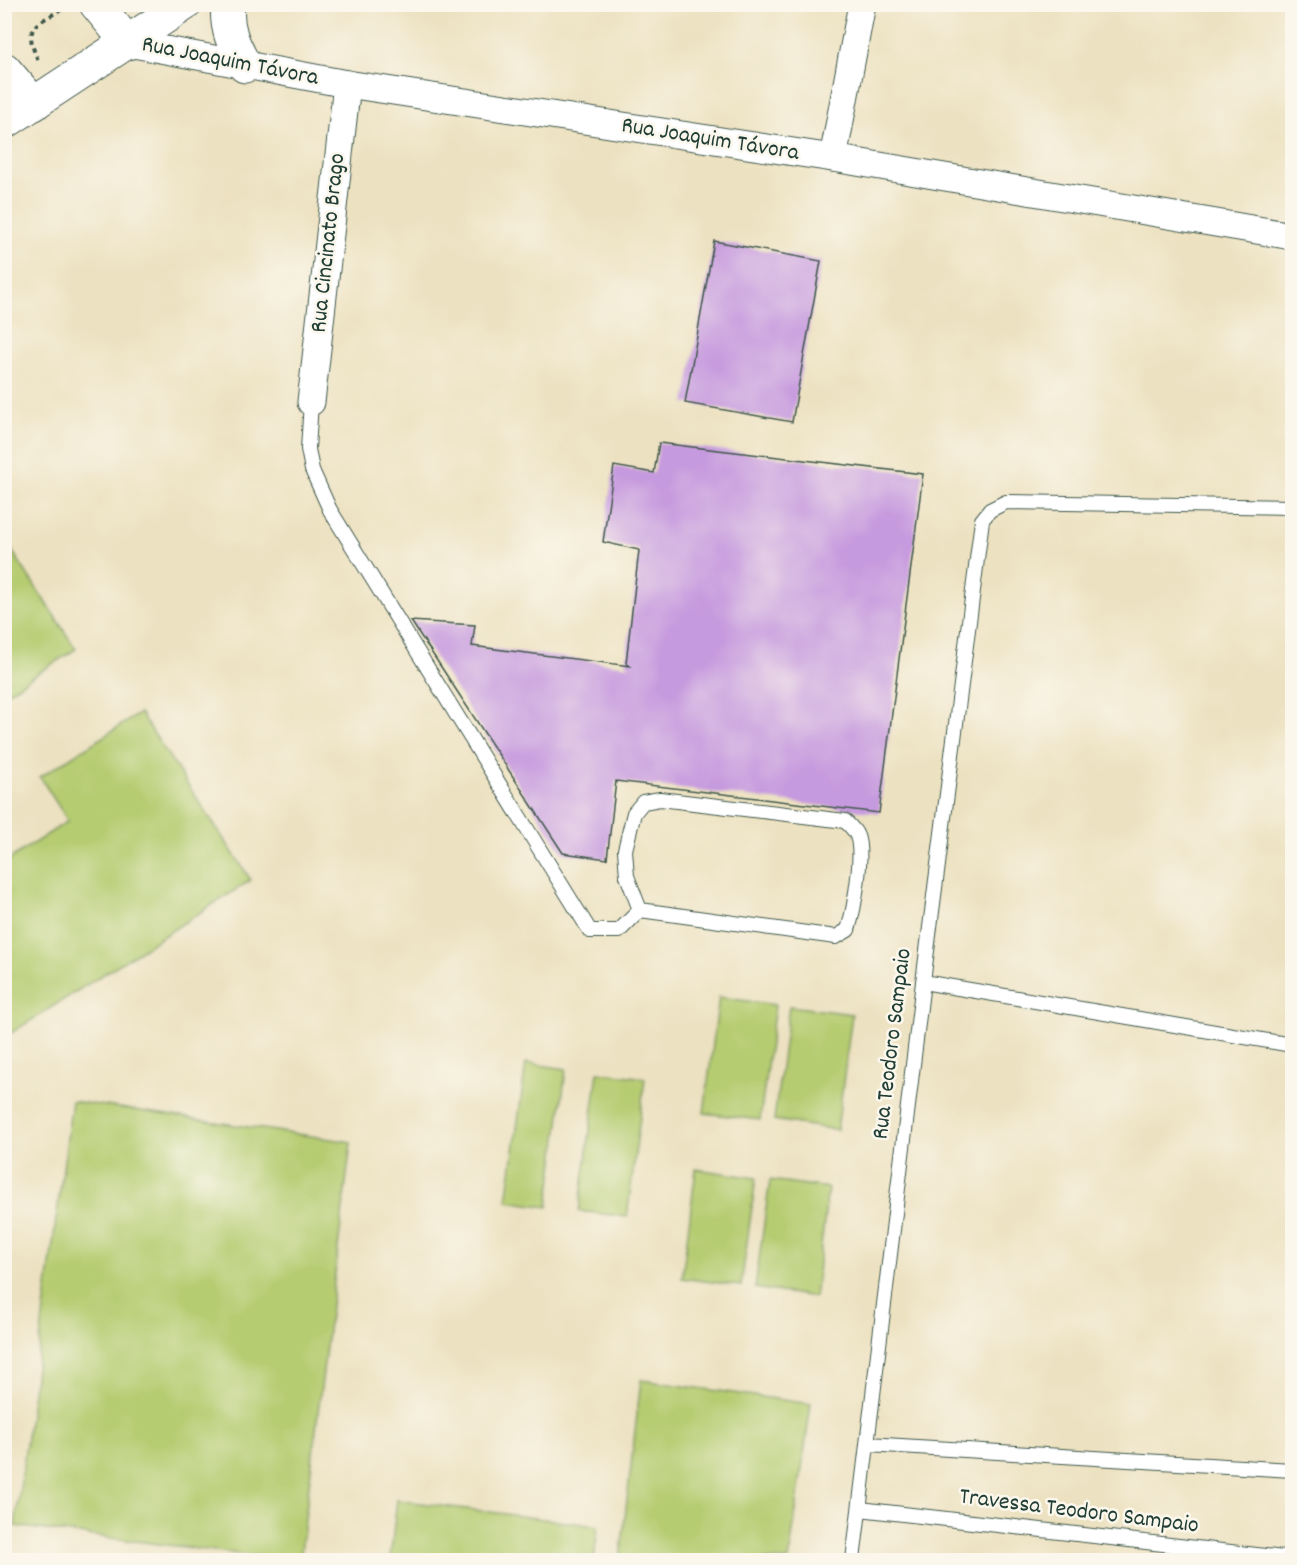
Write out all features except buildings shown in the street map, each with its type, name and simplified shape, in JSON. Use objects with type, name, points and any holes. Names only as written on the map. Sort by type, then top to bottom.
[{"type":"main road","points":[[96,4],[128,43]]},
{"type":"main road","points":[[4,123],[20,87],[128,43],[185,4]]},
{"type":"main road","points":[[228,4],[228,26],[232,44],[245,66]]},
{"type":"street","points":[[832,158],[862,4]]},
{"type":"street","name":"Rua Joaquim Távora","points":[[128,43],[347,84],[832,158],[1293,236]]},
{"type":"street","name":"Rua Cincinato Brago","points":[[311,402],[347,84]]},
{"type":"lane","points":[[311,402],[308,449],[312,470],[330,510],[590,931],[619,931],[640,910]]},
{"type":"lane","name":"Rua Teodoro Sampaio","points":[[854,1560],[923,982],[982,520],[990,510],[1006,502],[1293,507]]},
{"type":"lane","points":[[660,799],[845,821],[857,834],[860,852],[853,915],[848,930],[836,937],[640,910],[627,876],[625,850],[634,813],[643,802],[660,799]]},
{"type":"lane","points":[[923,982],[1293,1045]]},
{"type":"lane","points":[[868,1444],[1293,1470]]},
{"type":"lane","name":"Travessa Teodoro Sampaio","points":[[860,1509],[1293,1559]]},
{"type":"path","points":[[20,87],[40,73],[41,64],[31,44],[32,32],[39,24],[70,4]]},
{"type":"green space","points":[[5,540],[76,649],[4,694]]},
{"type":"green space","points":[[140,713],[251,880],[5,1037],[5,862],[68,821],[40,777]]},
{"type":"green space","points":[[719,997],[775,1005],[760,1120],[704,1113]]},
{"type":"green space","points":[[789,1006],[852,1014],[837,1130],[774,1120]]},
{"type":"green space","points":[[526,1063],[566,1069],[548,1207],[507,1201]]},
{"type":"green space","points":[[598,1072],[645,1078],[627,1217],[579,1211]]},
{"type":"green space","points":[[72,1101],[351,1142],[300,1560],[15,1526]]},
{"type":"green space","points":[[696,1169],[756,1178],[741,1286],[682,1278]]},
{"type":"green space","points":[[770,1180],[828,1188],[815,1297],[755,1288]]},
{"type":"green space","points":[[641,1380],[811,1404],[789,1560],[620,1560]]},
{"type":"green space","points":[[397,1500],[598,1526],[594,1560],[390,1560]]}]
